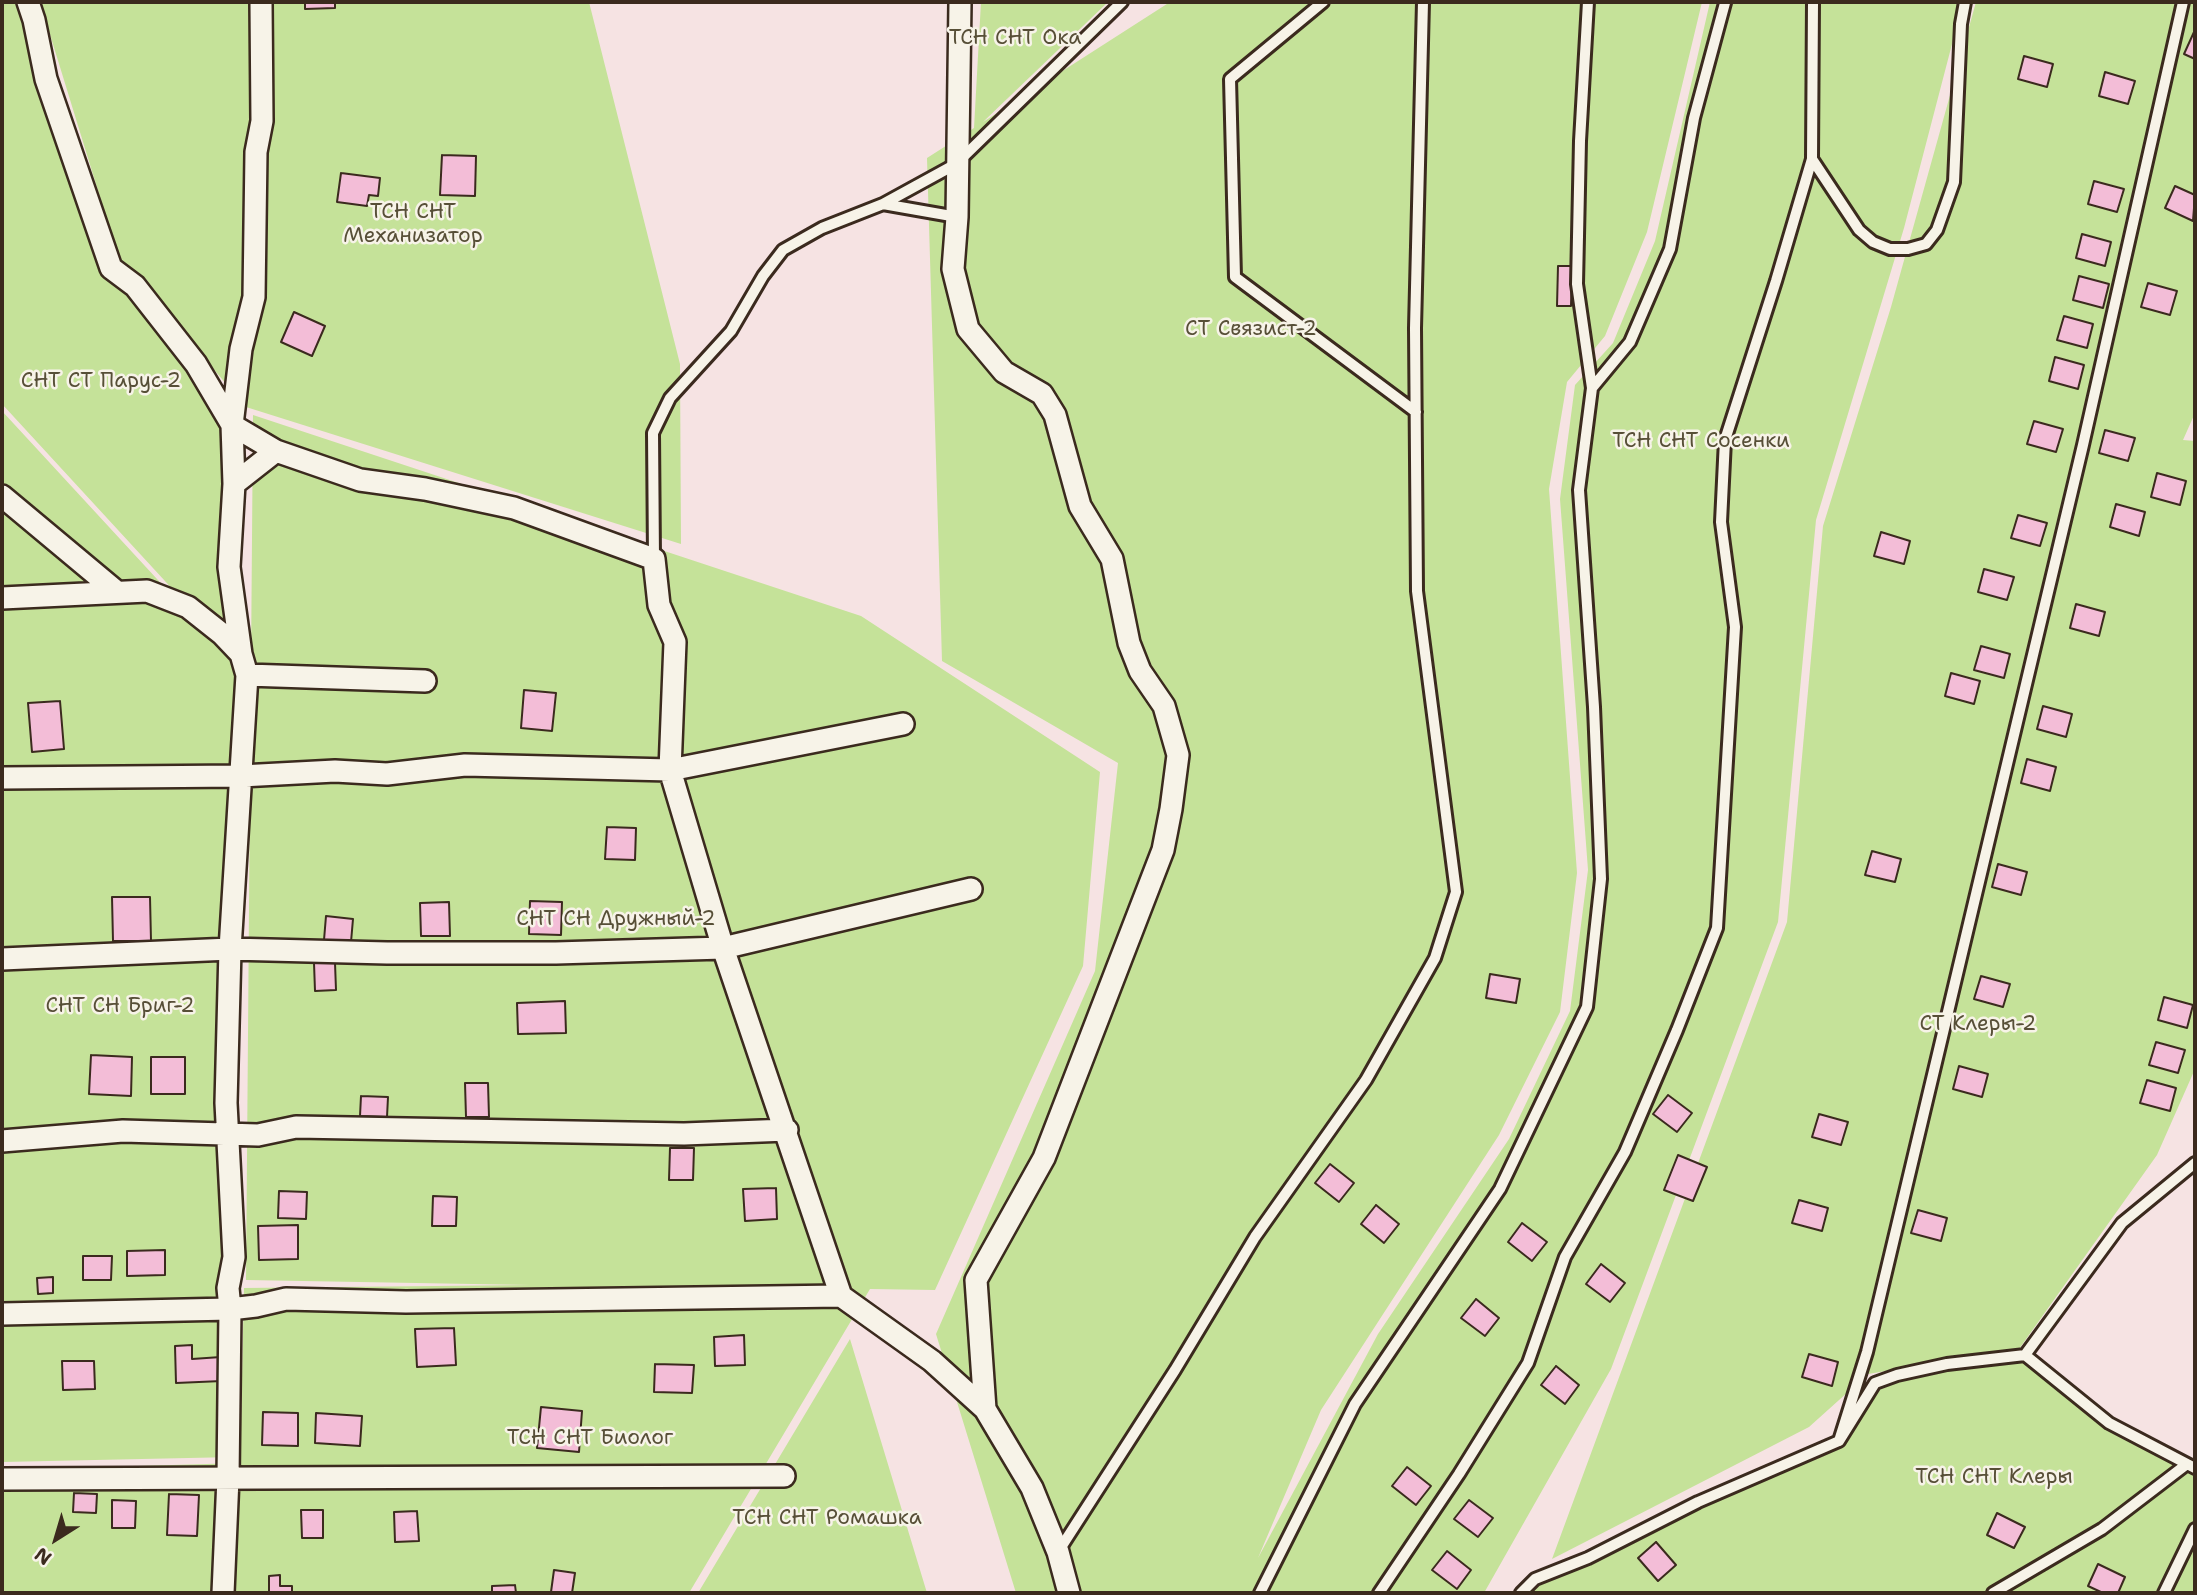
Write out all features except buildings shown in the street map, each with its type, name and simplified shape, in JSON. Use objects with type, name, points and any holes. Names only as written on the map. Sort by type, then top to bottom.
[{"type":"street","points":[[28,2],[46,79],[111,268],[135,286],[196,364],[232,425],[276,451],[360,480],[425,489],[514,508],[654,559],[659,605],[674,642],[670,770],[723,948],[787,1130],[841,1296]]},
{"type":"street","points":[[223,1593],[228,1478],[228,1288],[234,1257],[226,1103],[230,949],[247,675],[241,654],[229,567],[234,484],[232,425],[241,349],[254,297],[256,152],[262,121],[261,2]]},
{"type":"street","points":[[960,2],[957,217],[953,270],[968,328],[1004,372],[1042,394],[1055,415],[1080,506],[1112,559],[1129,643],[1140,671],[1164,706],[1178,755],[1163,850],[1148,889],[1044,1158],[976,1280],[985,1409]]},
{"type":"street","points":[[234,484],[276,451]]},
{"type":"street","points":[[2,496],[117,592]]},
{"type":"street","points":[[2,598],[147,591],[188,607],[222,634],[241,654]]},
{"type":"street","points":[[247,675],[425,681]]},
{"type":"street","points":[[2,778],[241,776],[335,771],[387,774],[465,765],[670,770],[903,724]]},
{"type":"street","points":[[2,959],[230,949],[556,953],[723,948],[971,889]]},
{"type":"street","points":[[2,1141],[123,1131],[258,1135],[296,1127],[684,1134],[787,1130]]},
{"type":"street","points":[[2,1314],[230,1309],[286,1299],[406,1302],[841,1296],[932,1361],[985,1409],[1032,1488],[1058,1552],[1069,1593]]},
{"type":"street","points":[[2,1479],[784,1476]]},
{"type":"lane","points":[[654,559],[653,433],[670,398],[731,331],[763,276],[783,250],[822,228],[883,204],[956,164],[1122,2]]},
{"type":"lane","points":[[1323,2],[1230,79],[1235,277],[1416,412]]},
{"type":"lane","points":[[1058,1552],[1175,1370],[1255,1237],[1366,1080],[1434,958],[1456,892],[1417,591],[1415,328],[1423,2]]},
{"type":"lane","points":[[1260,1593],[1355,1404],[1500,1189],[1587,1007],[1601,879],[1594,707],[1579,490],[1592,388],[1577,284],[1580,141],[1588,2]]},
{"type":"lane","points":[[1378,1593],[1459,1474],[1528,1363],[1565,1257],[1625,1152],[1678,1030],[1717,928],[1735,627],[1721,522],[1725,440],[1812,159],[1812,2]]},
{"type":"lane","points":[[1812,159],[1858,230],[1872,242],[1890,249],[1908,249],[1926,244],[1937,230],[1954,182],[1961,24],[1965,2]]},
{"type":"lane","points":[[1839,1440],[1873,1325],[2080,458],[2183,2]]},
{"type":"lane","points":[[1592,388],[1630,342],[1670,248],[1694,118],[1725,3]]},
{"type":"lane","points":[[883,204],[957,217]]},
{"type":"lane","points":[[2025,1355],[2122,1223],[2195,1163]]},
{"type":"lane","points":[[1521,1593],[1535,1578],[1588,1558],[1698,1502],[1839,1440],[1875,1383],[1897,1375],[1947,1364],[2025,1355],[2109,1423],[2191,1466],[2102,1529],[1993,1593]]},
{"type":"lane","points":[[2164,1593],[2195,1529]]},
{"type":"green space","name":"СНТ СТ Парус-2","points":[[2,2],[33,2],[117,262],[243,414],[234,656],[2,404]]},
{"type":"green space","name":"ТСН СНТ Механизатор","points":[[40,2],[589,2],[680,364],[681,544],[246,407],[119,259]]},
{"type":"green space","name":"СТ Связист-2","points":[[981,2],[1108,2],[983,122],[1170,2],[1702,2],[1647,232],[1605,336],[1567,382],[1549,489],[1577,873],[1560,1012],[1499,1135],[1321,1410],[1258,1558],[1378,1334],[1509,1139],[1570,1011],[1588,870],[1560,499],[1575,385],[1613,343],[1655,241],[1710,2],[1963,2],[1904,228],[1816,520],[1778,922],[1611,1369],[1484,1593],[1016,1593],[936,1334],[1095,971],[1118,763],[942,661],[927,158],[974,128]]},
{"type":"green space","name":"СТ Клеры-2","points":[[1976,2],[2195,2],[2195,413],[2183,440],[2195,441],[2195,1069],[2157,1155],[2019,1349],[1868,1374],[1809,1427],[1552,1559],[1787,922],[1823,526],[1891,307]]},
{"type":"green space","name":"СНТ СН Бриг-2","points":[[2,411],[240,669],[235,1457],[2,1462]]},
{"type":"green space","name":"СНТ СН Дружный-2","points":[[253,415],[861,616],[1100,772],[1083,966],[935,1290],[870,1289],[689,1593],[2,1593],[2,1470],[240,1463],[244,1288],[530,1285],[246,1280]]},
{"type":"green space","name":"ТСН СНТ Ромашка","points":[[850,1339],[927,1593],[698,1593]]},
{"type":"green space","name":"ТСН СНТ Клеры","points":[[2025,1355],[2109,1423],[2195,1468],[2195,1593],[1522,1593],[1535,1579],[1839,1441],[1875,1383]]},
{"type":"park label","name":"ТСН СНТ Ока","points":[[1015,39]]},
{"type":"park label","name":"ТСН СНТ Сосенки","points":[[1701,442]]},
{"type":"park label","name":"ТСН СНТ Биолог","points":[[590,1439]]}]
